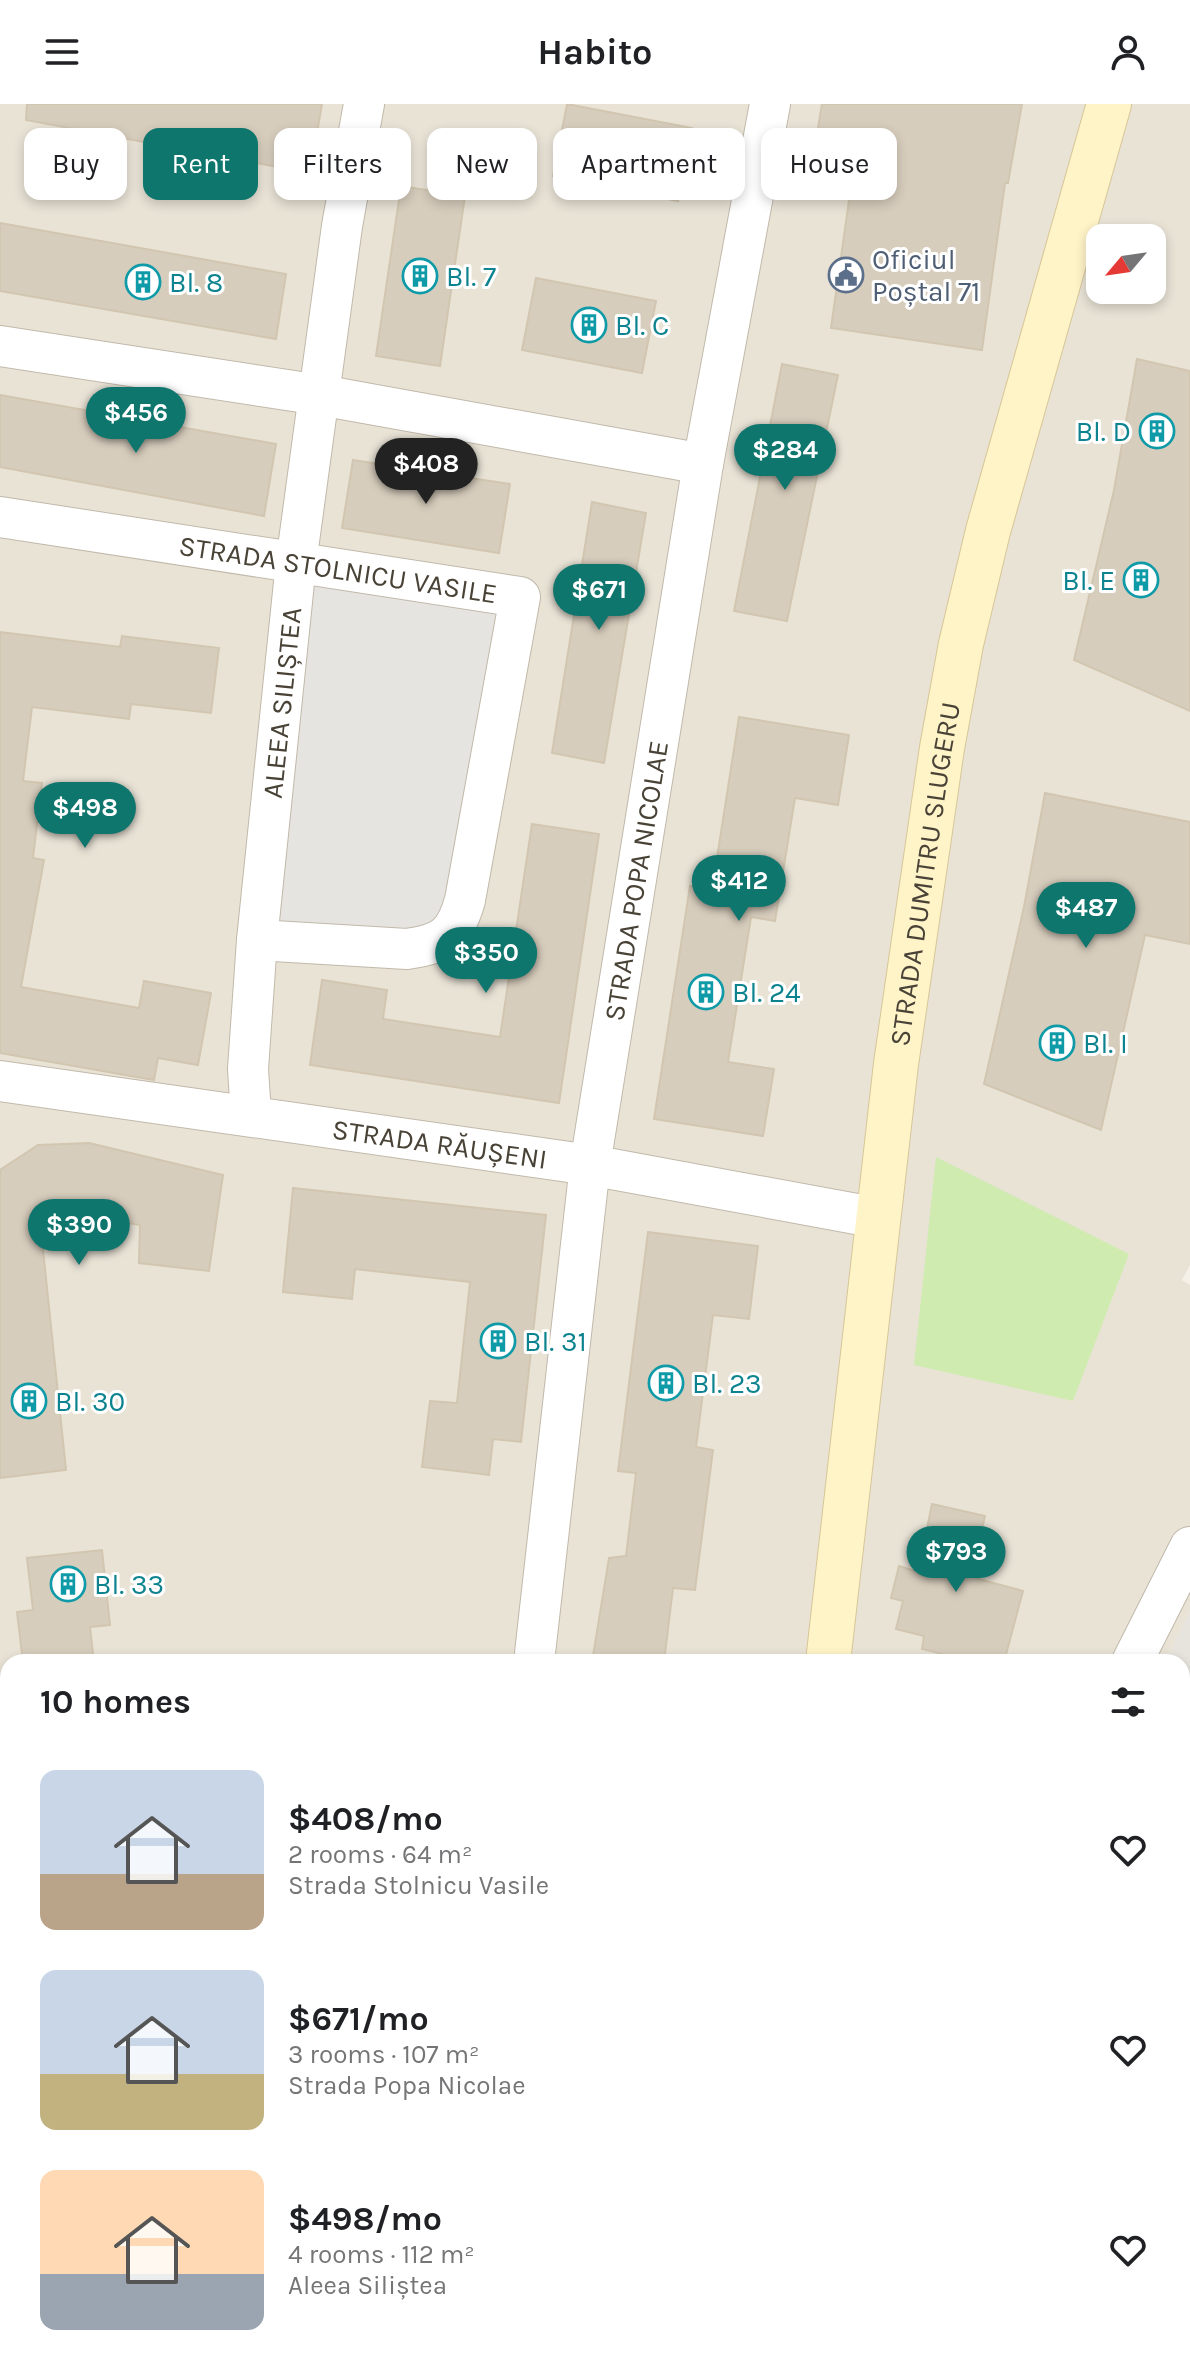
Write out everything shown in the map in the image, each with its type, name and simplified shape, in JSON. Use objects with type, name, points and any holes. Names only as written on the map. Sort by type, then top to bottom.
[{"type":"main road","name":"STRADA DUMITRU SLUGERU","points":[[829,1654],[896,1064],[927,839],[961,644],[988,531],[1109,104]]},
{"type":"street","name":"ALEEA SILIȘTEA","points":[[251,1115],[248,1069],[257,940],[296,563],[342,226],[364,104]]},
{"type":"street","name":"STRADA POPA NICOLAE","points":[[535,1654],[590,1165],[703,464],[770,104]]},
{"type":"street","points":[[0,346],[320,395],[703,464]]},
{"type":"street","name":"STRADA STOLNICU VASILE","points":[[0,517],[520,597],[465,900],[459,920],[448,936],[429,946],[407,949],[257,940]]},
{"type":"street","name":"STRADA RĂUȘENI","points":[[0,1081],[590,1165],[878,1218]]},
{"type":"street","points":[[1136,1654],[1190,1547]]},
{"type":"shaded area","points":[[0,104],[1190,104],[1190,1265],[1182,1280],[1190,1285],[1190,1611],[1169,1654],[0,1654]]},
{"type":"shaded area","points":[[296,563],[520,597],[448,936],[257,940]]},
{"type":"shaded area","points":[[1190,1611],[1190,1654],[1169,1654]]},
{"type":"green space","points":[[936,1157],[1129,1254],[1073,1401],[914,1365]]},
{"type":"building","points":[[27,104],[322,104],[318,128],[274,128],[274,166],[258,163],[258,128],[143,128],[143,142],[127,139],[127,128],[69,128],[26,120]]},
{"type":"building","points":[[567,104],[692,128],[562,128]]},
{"type":"building","points":[[822,104],[1022,104],[1008,183],[1005,183],[982,350],[831,328],[849,200],[897,200],[897,128],[818,128]]},
{"type":"building","name":"Bl. 7","points":[[411,188],[427,190],[427,200],[464,200],[440,366],[376,356],[399,200],[411,200]]},
{"type":"building","name":"Bl. 8","points":[[0,223],[286,274],[276,339],[0,291]]},
{"type":"building","name":"Bl. C","points":[[536,278],[656,301],[642,373],[522,350]]},
{"type":"building","name":"Bl. E","points":[[1137,359],[1190,371],[1190,711],[1074,660],[1114,490]]},
{"type":"building","points":[[782,364],[838,375],[787,621],[734,611]]},
{"type":"building","points":[[0,395],[276,444],[264,516],[0,467]]},
{"type":"building","points":[[353,460],[510,484],[499,553],[342,528]]},
{"type":"building","points":[[592,502],[646,513],[604,763],[552,753]]},
{"type":"building","points":[[0,632],[120,647],[122,636],[219,648],[211,713],[131,704],[129,719],[32,707],[23,781],[42,783],[33,858],[44,860],[21,987],[139,1008],[144,981],[211,993],[198,1065],[158,1058],[154,1080],[0,1053]]},
{"type":"building","name":"Bl. 24","points":[[739,717],[849,735],[838,805],[795,798],[775,921],[751,917],[728,1062],[774,1069],[763,1136],[654,1119],[690,886],[712,890]]},
{"type":"building","points":[[1045,793],[1190,822],[1190,944],[1145,935],[1101,1130],[984,1084],[1024,907]]},
{"type":"building","points":[[532,824],[599,834],[559,1103],[310,1065],[322,980],[387,990],[383,1019],[500,1037]]},
{"type":"building","points":[[89,1143],[223,1175],[209,1271],[139,1263],[140,1225],[80,1215],[40,1221],[66,1470],[0,1478],[0,1170],[38,1145]]},
{"type":"building","points":[[293,1188],[546,1215],[521,1442],[493,1439],[489,1475],[422,1467],[430,1401],[457,1403],[470,1282],[355,1269],[352,1299],[283,1292]]},
{"type":"building","name":"Bl. 23","points":[[648,1232],[758,1246],[749,1319],[713,1315],[696,1447],[713,1450],[695,1590],[673,1588],[665,1654],[593,1654],[609,1558],[626,1556],[636,1473],[618,1471]]},
{"type":"building","points":[[932,1504],[985,1516],[971,1577],[1023,1591],[1006,1654],[942,1654],[922,1649],[924,1636],[896,1629],[903,1601],[891,1598],[899,1566],[918,1572]]},
{"type":"building","name":"Bl. 33","points":[[102,1550],[110,1625],[90,1627],[93,1654],[22,1654],[17,1612],[33,1610],[27,1558]]},
{"type":"place","name":"Oficiul Poștal 71","points":[[846,275]]},
{"type":"place","name":"Bl. 7","points":[[420,276]]},
{"type":"place","name":"Bl. 8","points":[[143,282]]},
{"type":"place","name":"Bl. C","points":[[589,325]]},
{"type":"place","name":"Bl. D","points":[[1157,431]]},
{"type":"place","name":"Bl. E","points":[[1141,580]]},
{"type":"place","name":"Bl. 24","points":[[706,992]]},
{"type":"place","name":"Bl. I","points":[[1057,1043]]},
{"type":"place","name":"Bl. 31","points":[[498,1341]]},
{"type":"place","name":"Bl. 23","points":[[666,1383]]},
{"type":"place","name":"Bl. 30","points":[[29,1401]]},
{"type":"place","name":"Bl. 33","points":[[68,1584]]}]
